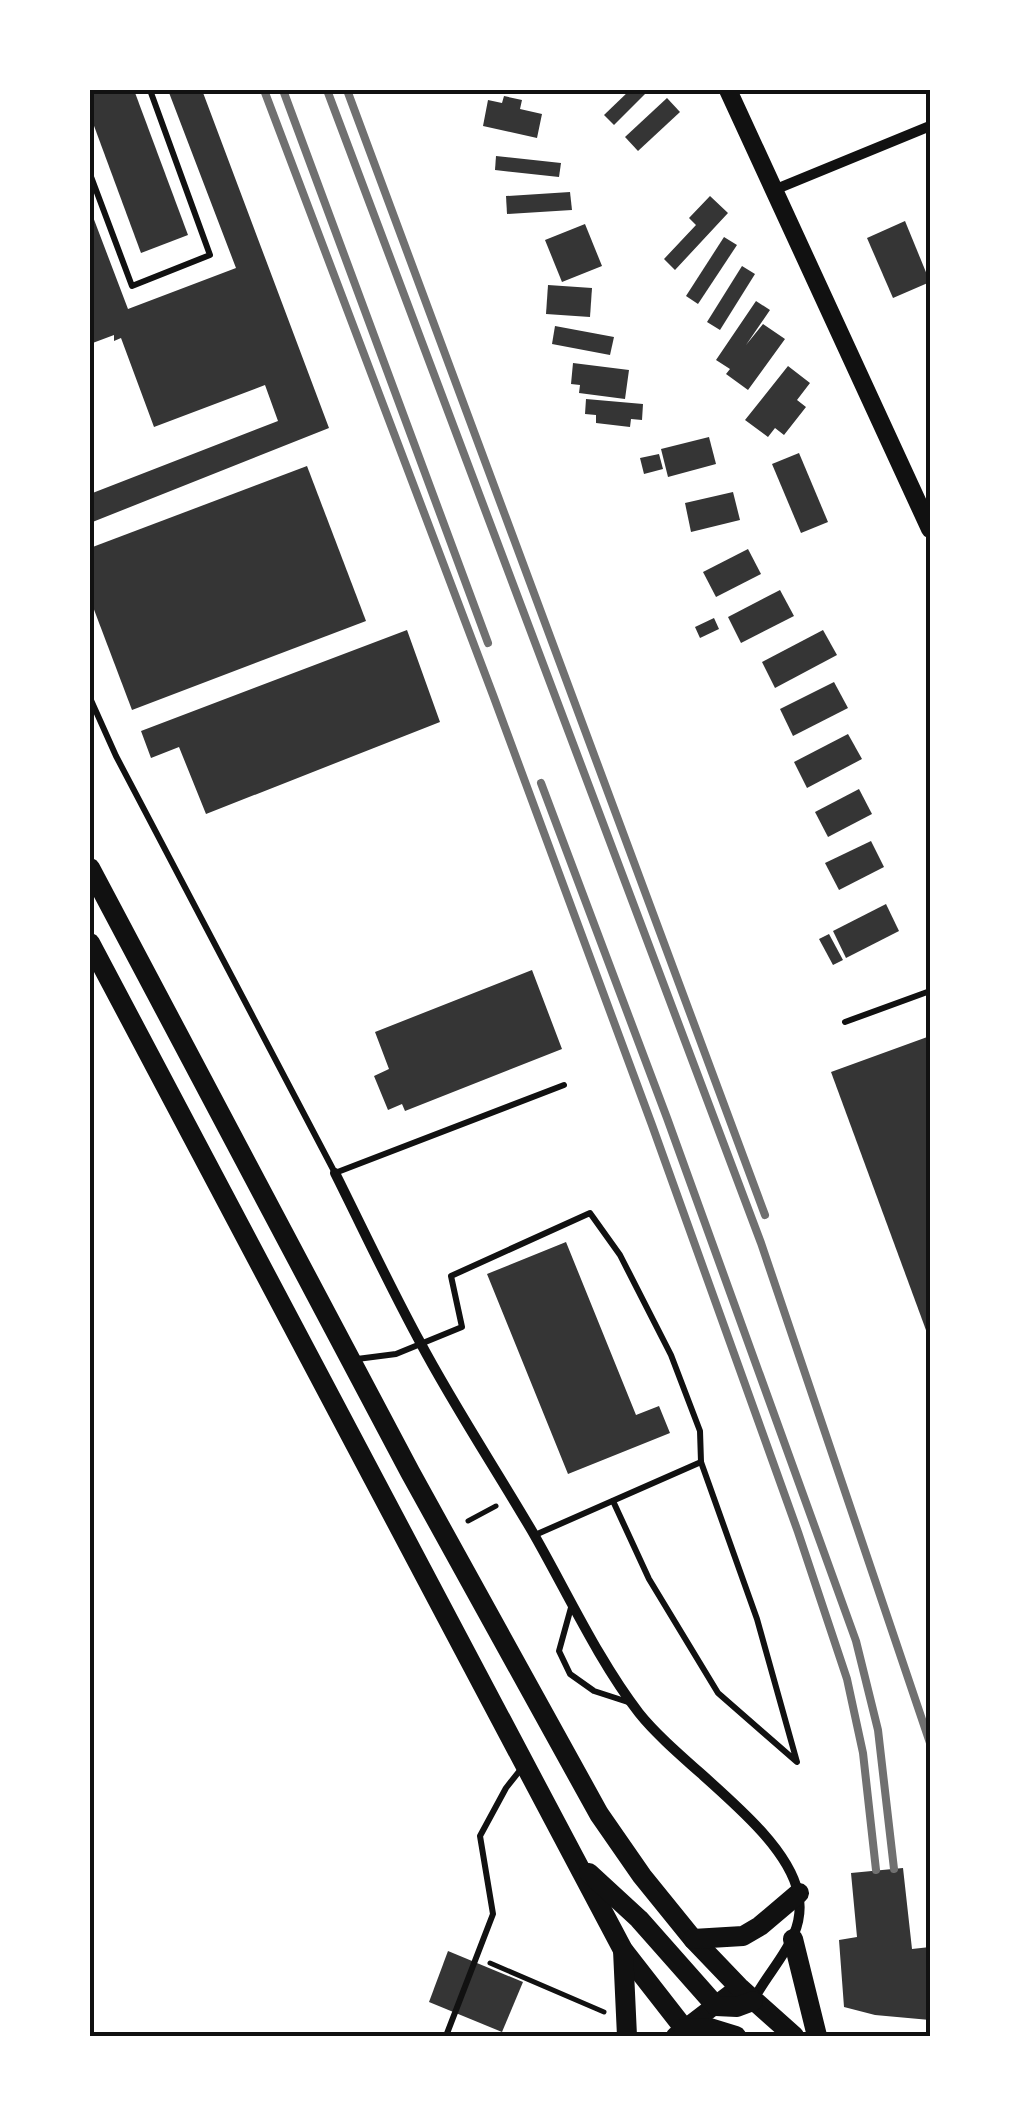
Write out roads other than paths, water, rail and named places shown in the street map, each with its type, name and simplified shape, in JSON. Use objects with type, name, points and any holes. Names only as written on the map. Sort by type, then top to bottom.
[{"type":"main road","points":[[728,90],[930,528]]},
{"type":"main road","points":[[90,868],[470,1582],[600,1814],[642,1876],[693,1938],[746,1994],[794,2036]]},
{"type":"main road","points":[[90,943],[623,1950],[683,2034]]},
{"type":"main road","points":[[578,1863],[639,1919],[716,2006]]},
{"type":"main road","points":[[693,1938],[743,1936],[798,1893]]},
{"type":"main road","points":[[793,1939],[817,2036]]},
{"type":"main road","points":[[623,1950],[627,2036]]},
{"type":"main road","points":[[683,2034],[716,2006],[738,2007],[746,1994]]},
{"type":"main road","points":[[683,2034],[702,2028],[726,2034],[746,1994]]},
{"type":"street","points":[[773,190],[930,126]]},
{"type":"street","points":[[334,1173],[420,1344],[609,1668],[640,1714],[755,1826],[790,1870],[798,1893],[800,1918],[793,1939],[775,1968],[746,1994]]},
{"type":"street","points":[[746,1994],[766,1977]]},
{"type":"lane","points":[[90,174],[132,286],[210,255],[150,90]]},
{"type":"lane","points":[[90,698],[125,774],[334,1173],[564,1086]]},
{"type":"lane","points":[[845,1022],[930,991]]},
{"type":"lane","points":[[351,1359],[396,1354],[462,1327],[452,1276],[590,1213],[620,1255],[671,1354],[700,1431],[701,1462],[756,1618],[797,1762],[718,1693],[649,1579],[613,1500]]},
{"type":"lane","points":[[534,1535],[701,1462]]},
{"type":"lane","points":[[572,1603],[559,1651],[570,1674],[594,1690],[633,1704]]},
{"type":"lane","points":[[446,2036],[493,1914],[480,1836],[506,1788],[525,1764]]},
{"type":"railway","points":[[264,90],[493,695],[798,1532],[847,1679],[863,1753],[876,1870]]},
{"type":"railway","points":[[283,90],[488,643]]},
{"type":"railway","points":[[327,90],[761,1243],[930,1743]]},
{"type":"railway","points":[[347,90],[765,1215]]},
{"type":"railway","points":[[541,783],[856,1641],[878,1730],[894,1869]]}]
